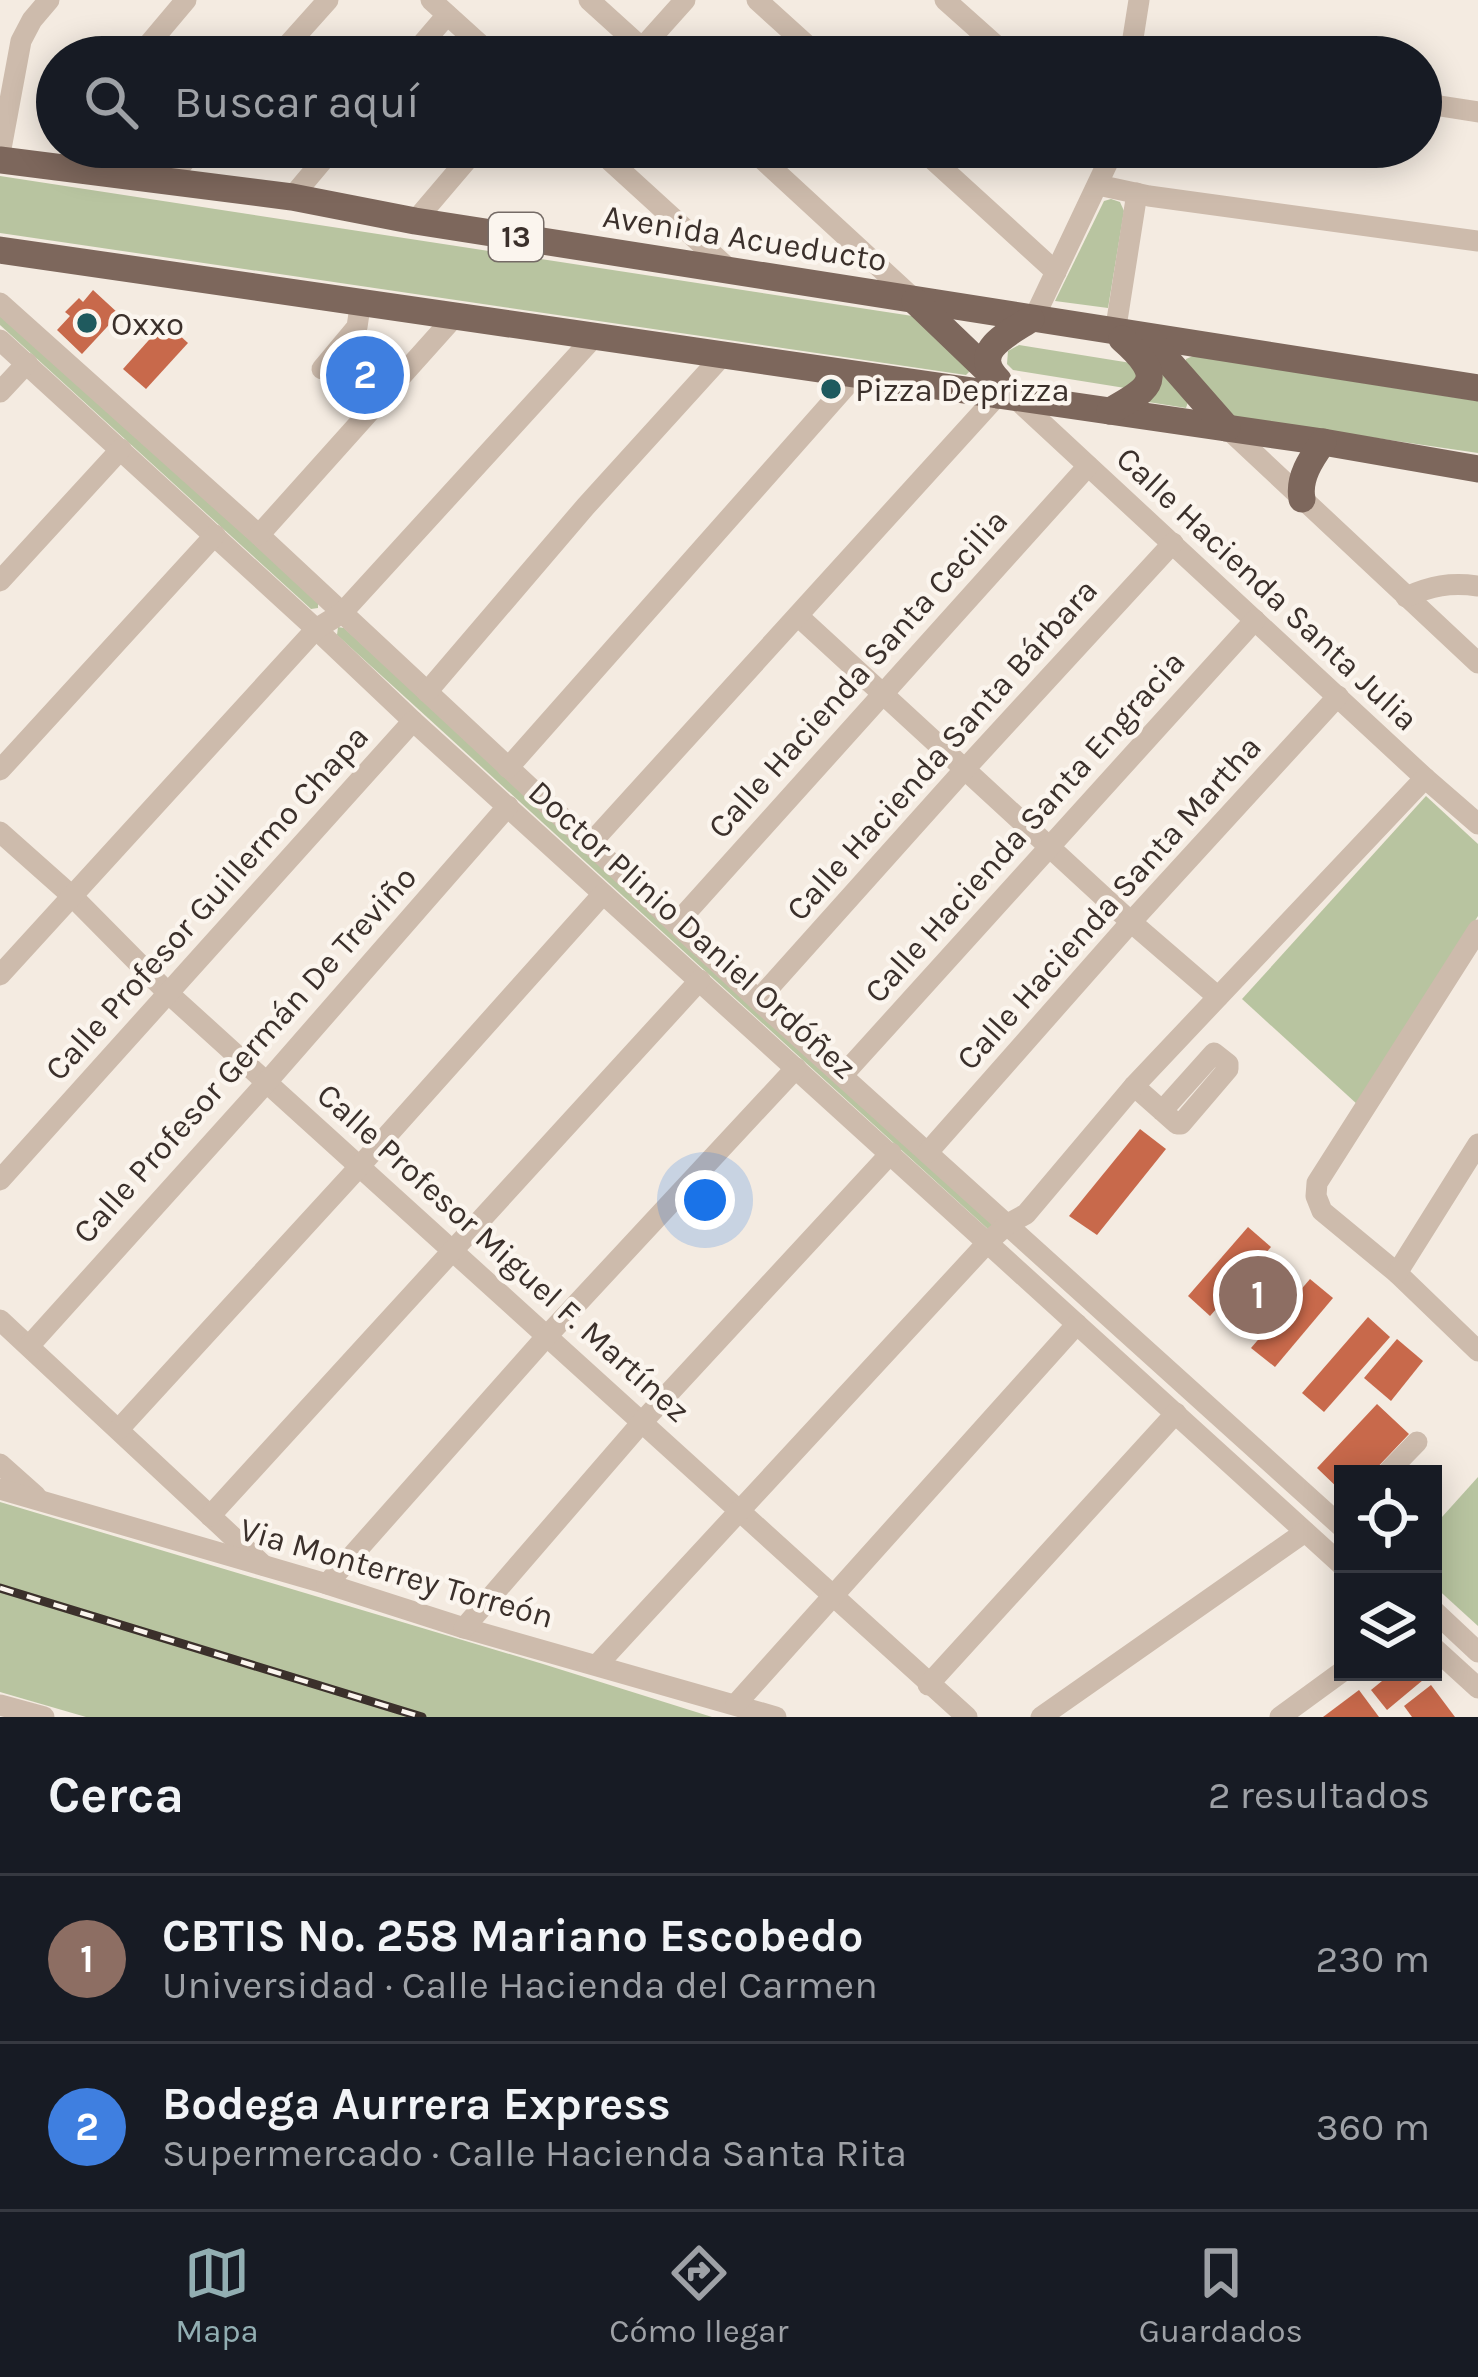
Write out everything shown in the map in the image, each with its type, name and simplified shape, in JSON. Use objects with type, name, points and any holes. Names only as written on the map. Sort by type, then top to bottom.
[{"type":"main road","name":"Avenida Acueducto","points":[[0,157],[36,157]]},
{"type":"main road","name":"Avenida Acueducto","points":[[104,168],[167,182],[292,197],[415,221],[1478,388]]},
{"type":"main road","points":[[0,250],[855,376],[1001,388],[1110,411],[1478,469]]},
{"type":"main road","points":[[915,301],[1001,388]]},
{"type":"main road","points":[[1001,388],[987,361],[990,350],[1032,320]]},
{"type":"main road","points":[[1110,411],[1142,393],[1149,381],[1140,355],[1115,333]]},
{"type":"main road","points":[[1148,338],[1227,428]]},
{"type":"main road","points":[[1302,499],[1305,473],[1323,442]]},
{"type":"street","points":[[156,36],[186,0]]},
{"type":"street","points":[[296,36],[328,0]]},
{"type":"street","points":[[589,0],[625,36]]},
{"type":"street","points":[[657,36],[686,0]]},
{"type":"street","points":[[757,0],[797,36]]},
{"type":"street","points":[[945,0],[985,36]]},
{"type":"street","points":[[0,157],[21,41],[40,3]]},
{"type":"street","points":[[1132,36],[1135,3]]},
{"type":"street","points":[[423,36],[439,8],[470,36]]},
{"type":"street","points":[[1442,107],[1478,112]]},
{"type":"street","points":[[167,182],[179,168]]},
{"type":"street","points":[[292,197],[316,168]]},
{"type":"street","points":[[415,221],[460,168]]},
{"type":"street","points":[[618,168],[731,271]]},
{"type":"street","points":[[772,168],[915,301]]},
{"type":"street","points":[[942,168],[1056,272]]},
{"type":"street","points":[[1032,320],[1104,168]]},
{"type":"street","points":[[1115,333],[1133,192],[1122,168]]},
{"type":"street","points":[[1098,185],[1478,241]]},
{"type":"street","points":[[322,370],[357,327],[361,300]]},
{"type":"street","name":"Doctor Plinio Daniel Ordóñez","points":[[0,302],[758,1000],[1334,1517]]},
{"type":"street","points":[[259,536],[458,314]]},
{"type":"street","points":[[0,975],[316,629],[342,613],[596,335]]},
{"type":"street","name":"Doctor Plinio Daniel Ordóñez","points":[[0,340],[412,721],[1334,1557]]},
{"type":"street","points":[[427,692],[724,354]]},
{"type":"street","points":[[0,392],[27,363]]},
{"type":"street","points":[[508,768],[855,376]]},
{"type":"street","points":[[590,844],[1001,388]]},
{"type":"street","name":"Calle Hacienda Santa Julia","points":[[1001,388],[1478,824]]},
{"type":"street","points":[[1227,428],[1478,662]]},
{"type":"street","points":[[0,581],[122,449]]},
{"type":"street","name":"Calle Hacienda Santa Cecilia","points":[[676,924],[1088,466]]},
{"type":"street","points":[[0,770],[215,535]]},
{"type":"street","name":"Calle Hacienda Santa Bárbara","points":[[758,1000],[1173,543]]},
{"type":"street","points":[[1406,598],[1431,586],[1478,586]]},
{"type":"street","points":[[798,616],[1218,997]]},
{"type":"street","name":"Calle Hacienda Santa Engracia","points":[[842,1076],[1255,620]]},
{"type":"street","name":"Calle Hacienda Santa Martha","points":[[928,1152],[1338,696]]},
{"type":"street","name":"Calle Profesor Guillermo Chapa","points":[[0,1180],[412,721]]},
{"type":"street","points":[[597,1666],[989,1241],[1026,1214],[1134,1086],[1425,778]]},
{"type":"street","name":"Calle Profesor Germán De Treviño","points":[[29,1346],[508,806]]},
{"type":"street","name":"Calle Profesor Miguel F. Martínez","points":[[0,832],[266,1083],[967,1717]]},
{"type":"street","points":[[118,1430],[603,893]]},
{"type":"street","points":[[1478,930],[1317,1183],[1316,1196],[1322,1211],[1478,1351]]},
{"type":"street","points":[[210,1516],[700,980]]},
{"type":"street","points":[[327,1584],[546,1337],[796,1068]]},
{"type":"street","points":[[1134,1086],[1162,1111]]},
{"type":"street","points":[[1397,1274],[1478,1144]]},
{"type":"street","points":[[464,1628],[643,1420],[891,1153]]},
{"type":"street","points":[[0,1320],[268,1569]]},
{"type":"street","points":[[736,1704],[1077,1324]]},
{"type":"street","points":[[928,1684],[1176,1413]]},
{"type":"street","points":[[1395,1465],[1418,1442]]},
{"type":"street","points":[[0,1464],[41,1501]]},
{"type":"street","name":"Via Monterrey Torreón","points":[[0,1489],[776,1717]]},
{"type":"street","points":[[1040,1717],[1305,1532]]},
{"type":"street","points":[[1442,1618],[1478,1652]]},
{"type":"street","points":[[1442,1655],[1478,1688]]},
{"type":"street","points":[[1280,1717],[1334,1678]]},
{"type":"street","points":[[0,1705],[44,1717]]},
{"type":"green space","points":[[0,176],[919,317],[970,371],[966,375],[0,233]]},
{"type":"green space","points":[[1104,201],[1120,202],[1124,211],[1108,308],[1055,301]]},
{"type":"green space","points":[[0,312],[318,602],[318,608],[311,609],[0,325]]},
{"type":"green space","points":[[1019,345],[1131,363],[1139,376],[1125,388],[1013,370],[1007,364],[1008,351]]},
{"type":"green space","points":[[1193,356],[1478,401],[1478,453],[1225,416],[1185,363]]},
{"type":"green space","points":[[1150,360],[1188,402],[1186,408],[1142,401]]},
{"type":"green space","points":[[338,627],[995,1222],[989,1230],[337,635]]},
{"type":"green space","points":[[1426,796],[1478,844],[1478,916],[1358,1105],[1242,999]]},
{"type":"green space","points":[[1478,1477],[1478,1626],[1442,1593],[1442,1517]]},
{"type":"green space","points":[[0,1502],[712,1717],[86,1717],[0,1692]]},
{"type":"building","name":"Oxxo","points":[[93,290],[119,314],[82,354],[57,330],[70,316],[65,312]]},
{"type":"building","points":[[165,322],[188,343],[146,389],[123,369]]},
{"type":"building","points":[[376,334],[404,359],[354,416],[325,390]]},
{"type":"building","points":[[1140,1129],[1166,1149],[1097,1235],[1069,1216]]},
{"type":"building","points":[[1248,1227],[1271,1247],[1210,1316],[1188,1296]]},
{"type":"building","points":[[1310,1279],[1333,1298],[1275,1367],[1251,1348]]},
{"type":"building","points":[[1368,1317],[1390,1337],[1324,1412],[1302,1393]]},
{"type":"building","points":[[1397,1339],[1423,1361],[1391,1401],[1364,1378]]},
{"type":"building","points":[[1377,1404],[1409,1434],[1380,1465],[1334,1465],[1334,1484],[1317,1468]]},
{"type":"building","points":[[1382,1681],[1422,1681],[1387,1710],[1371,1690]]},
{"type":"building","points":[[1431,1685],[1455,1717],[1412,1717],[1404,1706]]},
{"type":"building","points":[[1359,1690],[1379,1717],[1323,1717]]},
{"type":"railway","points":[[0,1588],[422,1717]]},
{"type":"place","name":"Oxxo","points":[[87,323]]},
{"type":"place","name":"Bodega Aurrera Express","points":[[365,375]]},
{"type":"place","name":"Pizza Deprizza","points":[[831,389]]},
{"type":"place","name":"CBTIS No. 258 Mariano Escobedo","points":[[1258,1295]]}]
